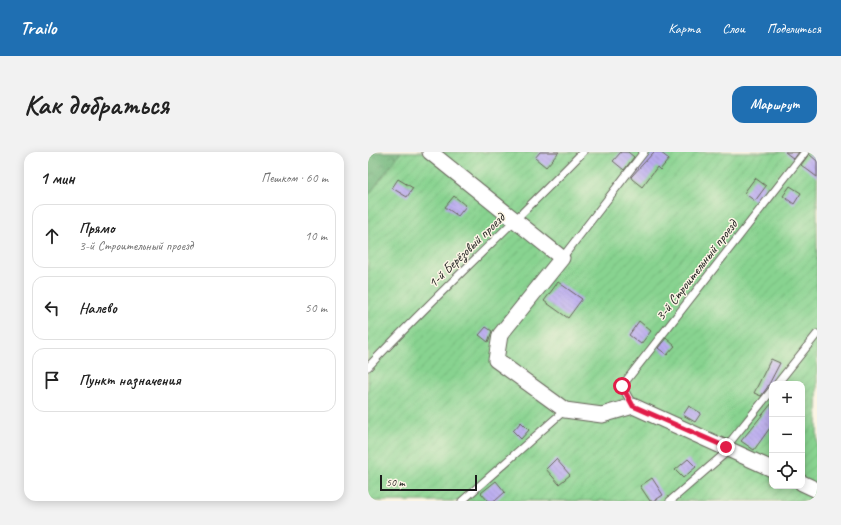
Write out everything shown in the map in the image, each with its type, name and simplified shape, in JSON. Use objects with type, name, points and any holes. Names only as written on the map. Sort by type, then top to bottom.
[{"type":"street","points":[[430,152],[562,258],[500,335],[496,360],[565,410],[602,415],[633,406],[769,468]]},
{"type":"street","points":[[805,484],[817,490]]},
{"type":"lane","name":"1-й Берёзовый проезд","points":[[368,367],[420,312],[516,221],[583,152]]},
{"type":"lane","points":[[562,258],[644,152]]},
{"type":"lane","name":"3-й Строительный проезд","points":[[633,406],[622,386],[805,152]]},
{"type":"lane","points":[[779,381],[817,334]]},
{"type":"lane","points":[[670,501],[728,448],[769,394]]},
{"type":"lane","points":[[462,501],[565,410]]},
{"type":"green space","points":[[368,152],[401,152],[368,196]]},
{"type":"green space","points":[[401,152],[817,152],[817,501],[368,501],[368,196]]},
{"type":"building","points":[[540,152],[559,152],[546,167],[535,158]]},
{"type":"building","points":[[621,152],[628,152],[634,157],[624,170],[613,161]]},
{"type":"building","points":[[654,152],[660,152],[669,159],[660,170],[657,167],[642,187],[631,177]]},
{"type":"building","points":[[785,152],[799,152],[794,159]]},
{"type":"building","points":[[809,154],[817,161],[817,177],[801,165]]},
{"type":"building","points":[[755,178],[766,186],[755,201],[744,193]]},
{"type":"building","points":[[398,179],[413,188],[407,197],[392,188]]},
{"type":"building","points":[[790,186],[801,193],[794,204],[783,196]]},
{"type":"building","points":[[454,196],[466,206],[458,216],[445,207]]},
{"type":"building","points":[[558,282],[582,299],[568,318],[544,301]]},
{"type":"building","points":[[639,321],[651,331],[641,344],[629,335]]},
{"type":"building","points":[[486,327],[492,331],[488,342],[479,335]]},
{"type":"building","points":[[666,338],[675,346],[667,355],[658,348]]},
{"type":"building","points":[[771,359],[780,363],[771,381],[769,381],[767,388],[761,396],[754,393]]},
{"type":"building","points":[[689,406],[701,413],[695,422],[683,415]]},
{"type":"building","points":[[769,407],[769,429],[754,450],[741,441]]},
{"type":"building","points":[[521,422],[529,430],[521,439],[513,431]]},
{"type":"building","points":[[556,459],[570,475],[559,484],[546,469]]},
{"type":"building","points":[[688,459],[696,467],[683,478],[675,470]]},
{"type":"building","points":[[652,478],[663,495],[654,501],[650,501],[640,486]]},
{"type":"building","points":[[496,481],[505,492],[495,501],[488,501],[481,493]]},
{"type":"route","points":[[622,386],[633,406],[726,447]]}]
